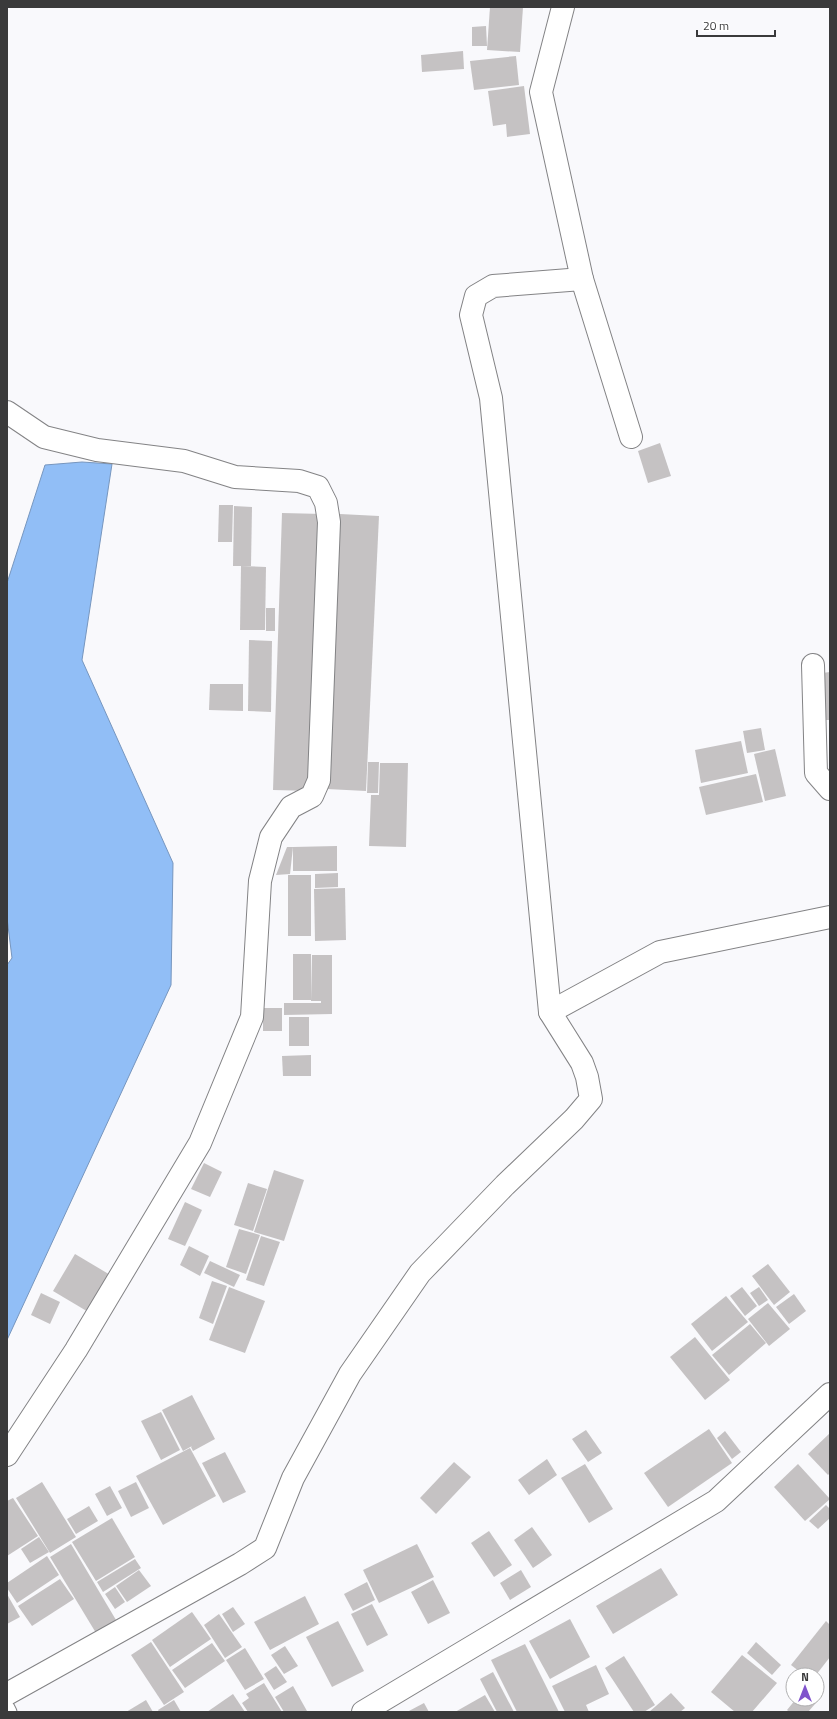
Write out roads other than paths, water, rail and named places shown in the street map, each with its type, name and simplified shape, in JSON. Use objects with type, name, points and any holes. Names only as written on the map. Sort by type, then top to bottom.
[{"type":"street","points":[[563,7],[541,92],[582,279],[631,437]]},
{"type":"street","points":[[7,1694],[240,1564],[265,1548],[293,1478],[350,1374],[420,1273],[505,1185],[574,1119],[591,1099],[587,1077],[582,1063],[550,1012],[491,398],[471,314],[476,296],[493,286],[582,279]]},
{"type":"street","points":[[7,412],[44,437],[97,450],[184,461],[235,477],[299,481],[318,487],[326,503],[329,522],[319,780],[312,796],[292,807],[271,837],[260,882],[252,1017],[200,1142],[76,1350],[7,1455]]},
{"type":"street","points":[[813,665],[816,773],[830,789]]},
{"type":"street","points":[[550,1012],[660,952],[830,917]]},
{"type":"street","points":[[363,1712],[716,1501],[830,1394]]},
{"type":"lane","points":[[7,1708],[9,1712]]},
{"type":"water","points":[[82,462],[112,464],[82,660],[173,863],[171,985],[7,1340],[7,965],[12,958],[7,918],[7,583],[45,465]]}]
